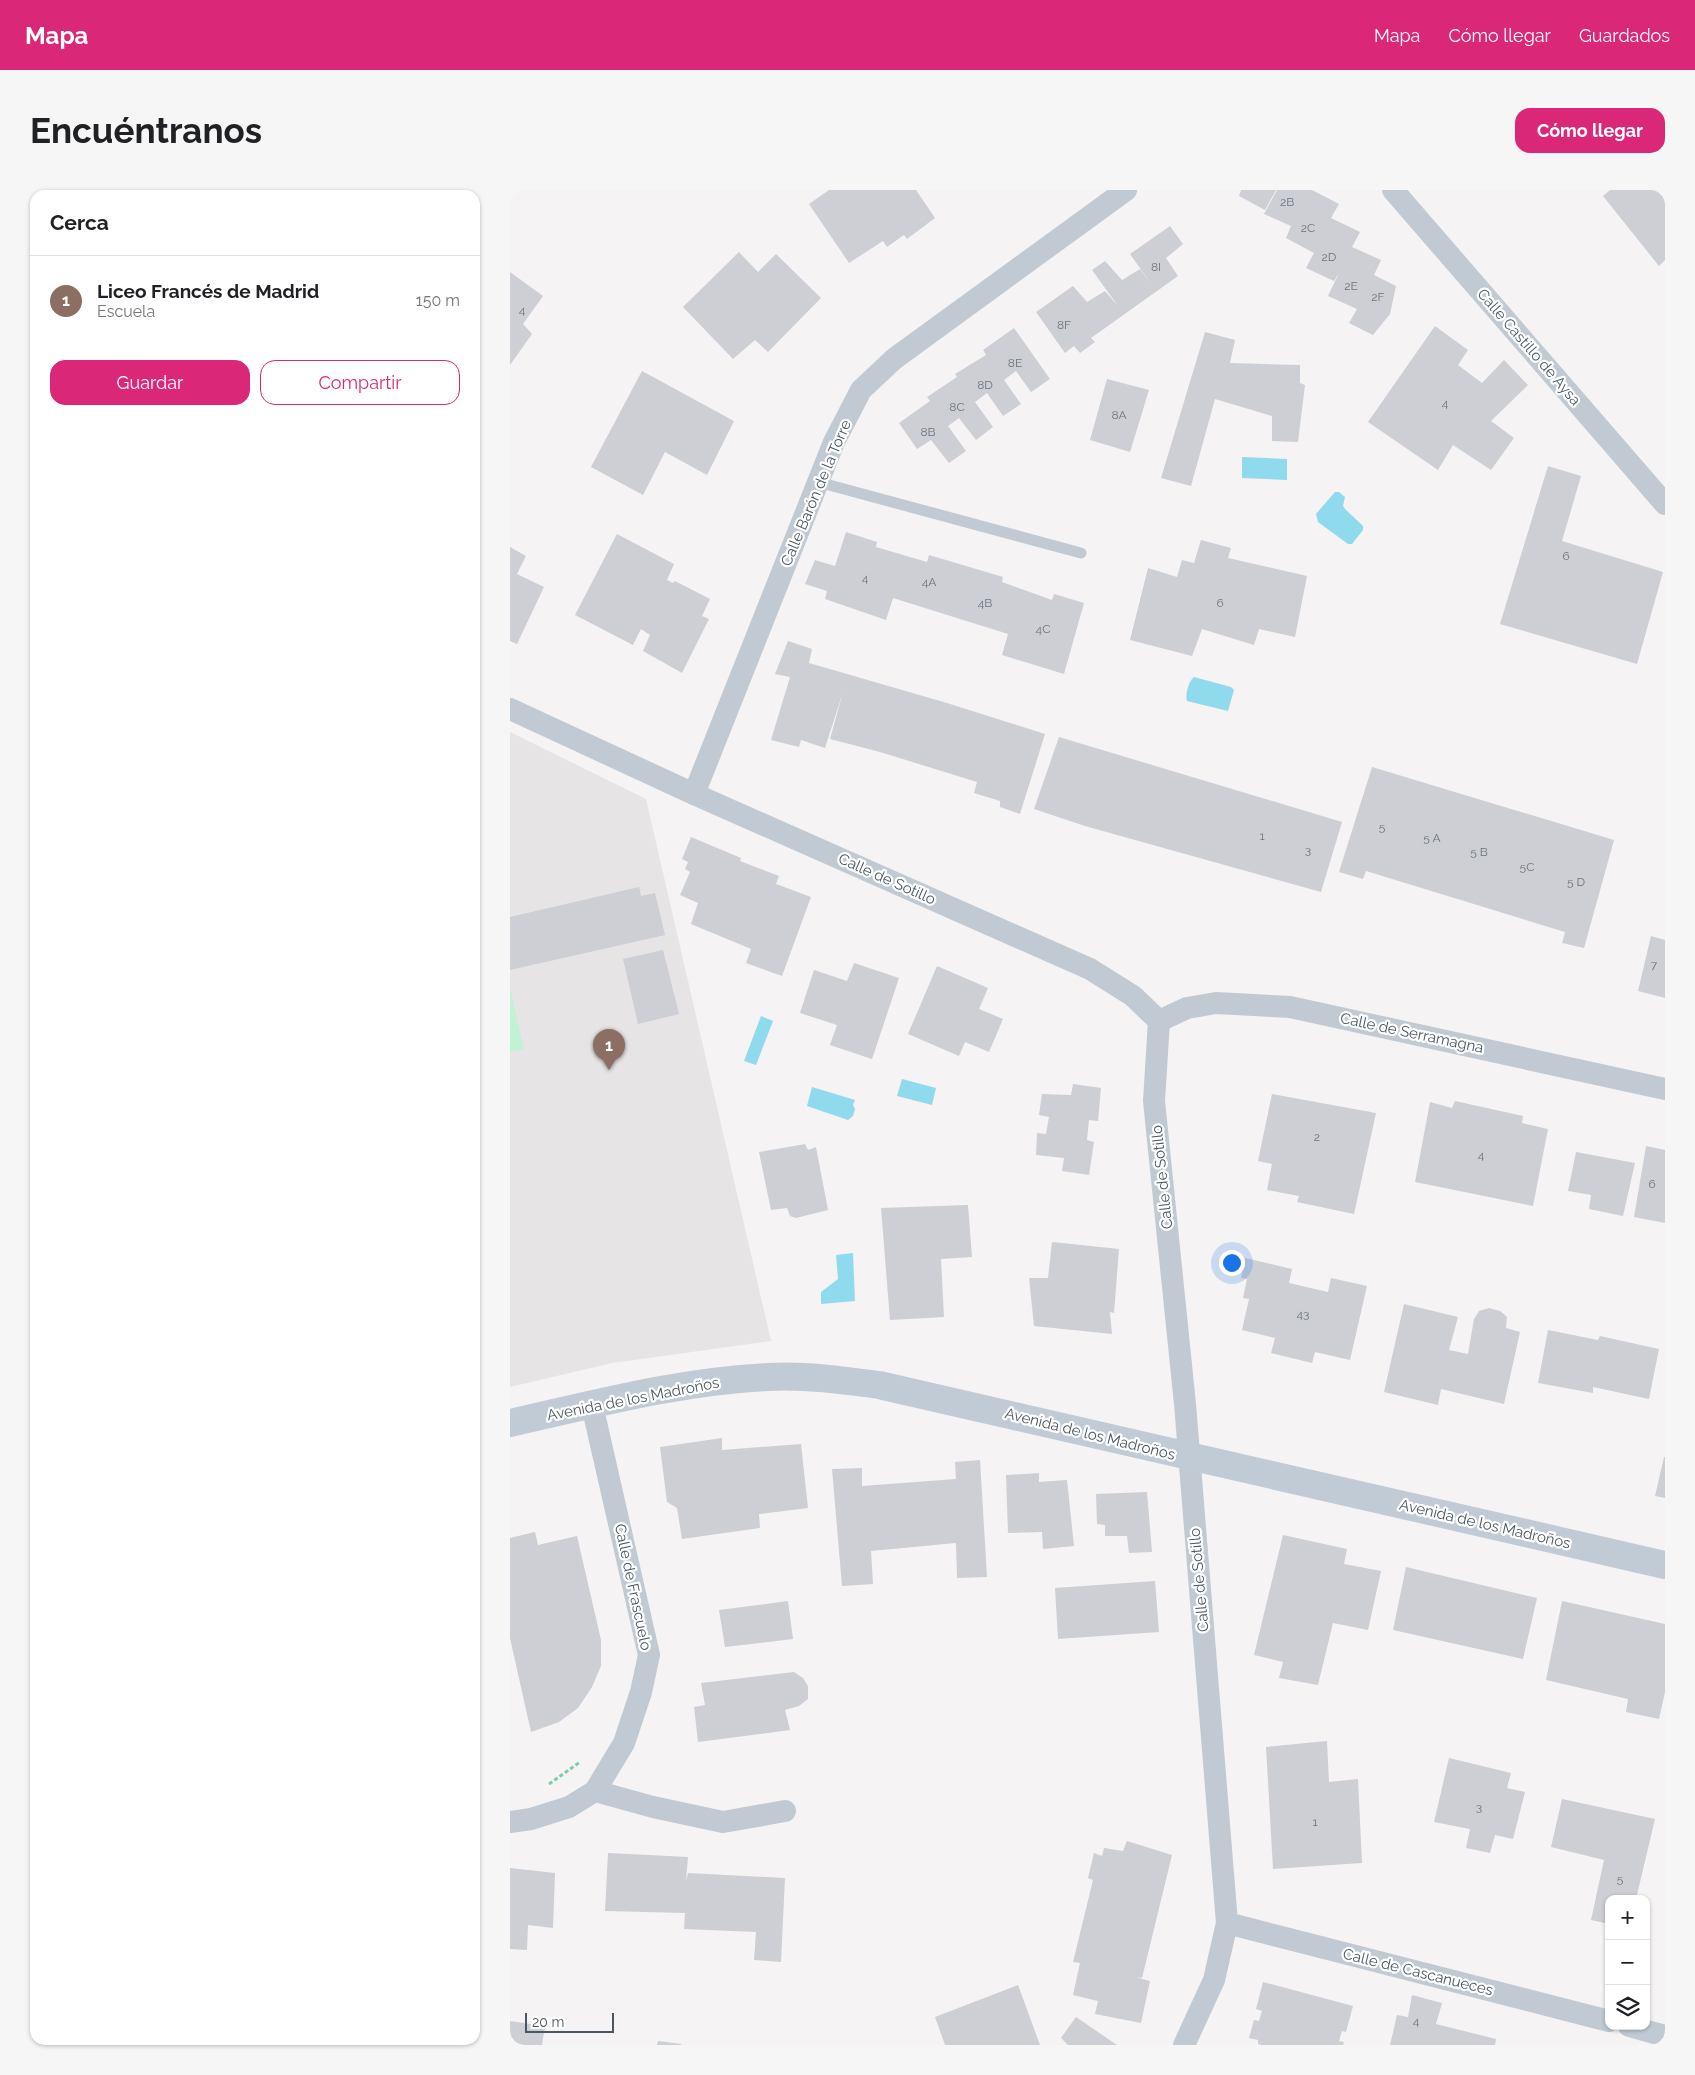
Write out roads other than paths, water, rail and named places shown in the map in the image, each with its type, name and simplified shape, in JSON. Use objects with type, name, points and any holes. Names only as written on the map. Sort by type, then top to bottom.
[{"type":"street","name":"Calle Barón de la Torre","points":[[694,794],[834,442],[861,390],[894,359],[1126,190]]},
{"type":"street","name":"Calle Castillo de Aysa","points":[[1393,190],[1665,504]]},
{"type":"street","name":"Calle de Sotillo","points":[[510,709],[694,794],[1090,969],[1133,996],[1159,1021],[1154,1101],[1189,1458],[1226,1924],[1214,1980],[1184,2045]]},
{"type":"street","name":"Calle de Serramagna","points":[[1159,1021],[1187,1008],[1216,1003],[1290,1007],[1665,1089]]},
{"type":"street","name":"Avenida de los Madroños","points":[[510,1423],[647,1393],[718,1382],[769,1377],[828,1379],[878,1385],[926,1394],[1189,1458],[1665,1566]]},
{"type":"street","name":"Calle de Frascuelo","points":[[510,1822],[530,1819],[569,1807],[595,1791],[624,1743],[641,1692],[649,1655],[592,1405]]},
{"type":"street","points":[[595,1791],[653,1807],[723,1822],[786,1811]]},
{"type":"street","name":"Calle de Cascanueces","points":[[1226,1924],[1605,2020]]},
{"type":"street","points":[[1643,2030],[1665,2036]]},
{"type":"lane","points":[[818,482],[1080,553]]},
{"type":"water","points":[[1242,457],[1287,459],[1287,480],[1242,478]]},
{"type":"water","points":[[1335,492],[1339,492],[1345,497],[1343,506],[1363,526],[1363,530],[1352,544],[1348,544],[1318,522],[1316,514]]},
{"type":"water","points":[[1194,677],[1231,687],[1234,690],[1228,711],[1187,701],[1186,695],[1190,682]]},
{"type":"water","points":[[761,1016],[773,1021],[756,1065],[744,1061]]},
{"type":"water","points":[[902,1079],[936,1088],[932,1105],[897,1096]]},
{"type":"water","points":[[812,1087],[855,1100],[853,1116],[848,1120],[807,1106]]},
{"type":"water","points":[[853,1253],[855,1301],[821,1304],[821,1292],[838,1279],[836,1255]]},
{"type":"place","name":"Liceo Francés de Madrid","points":[[609,1070]]}]
